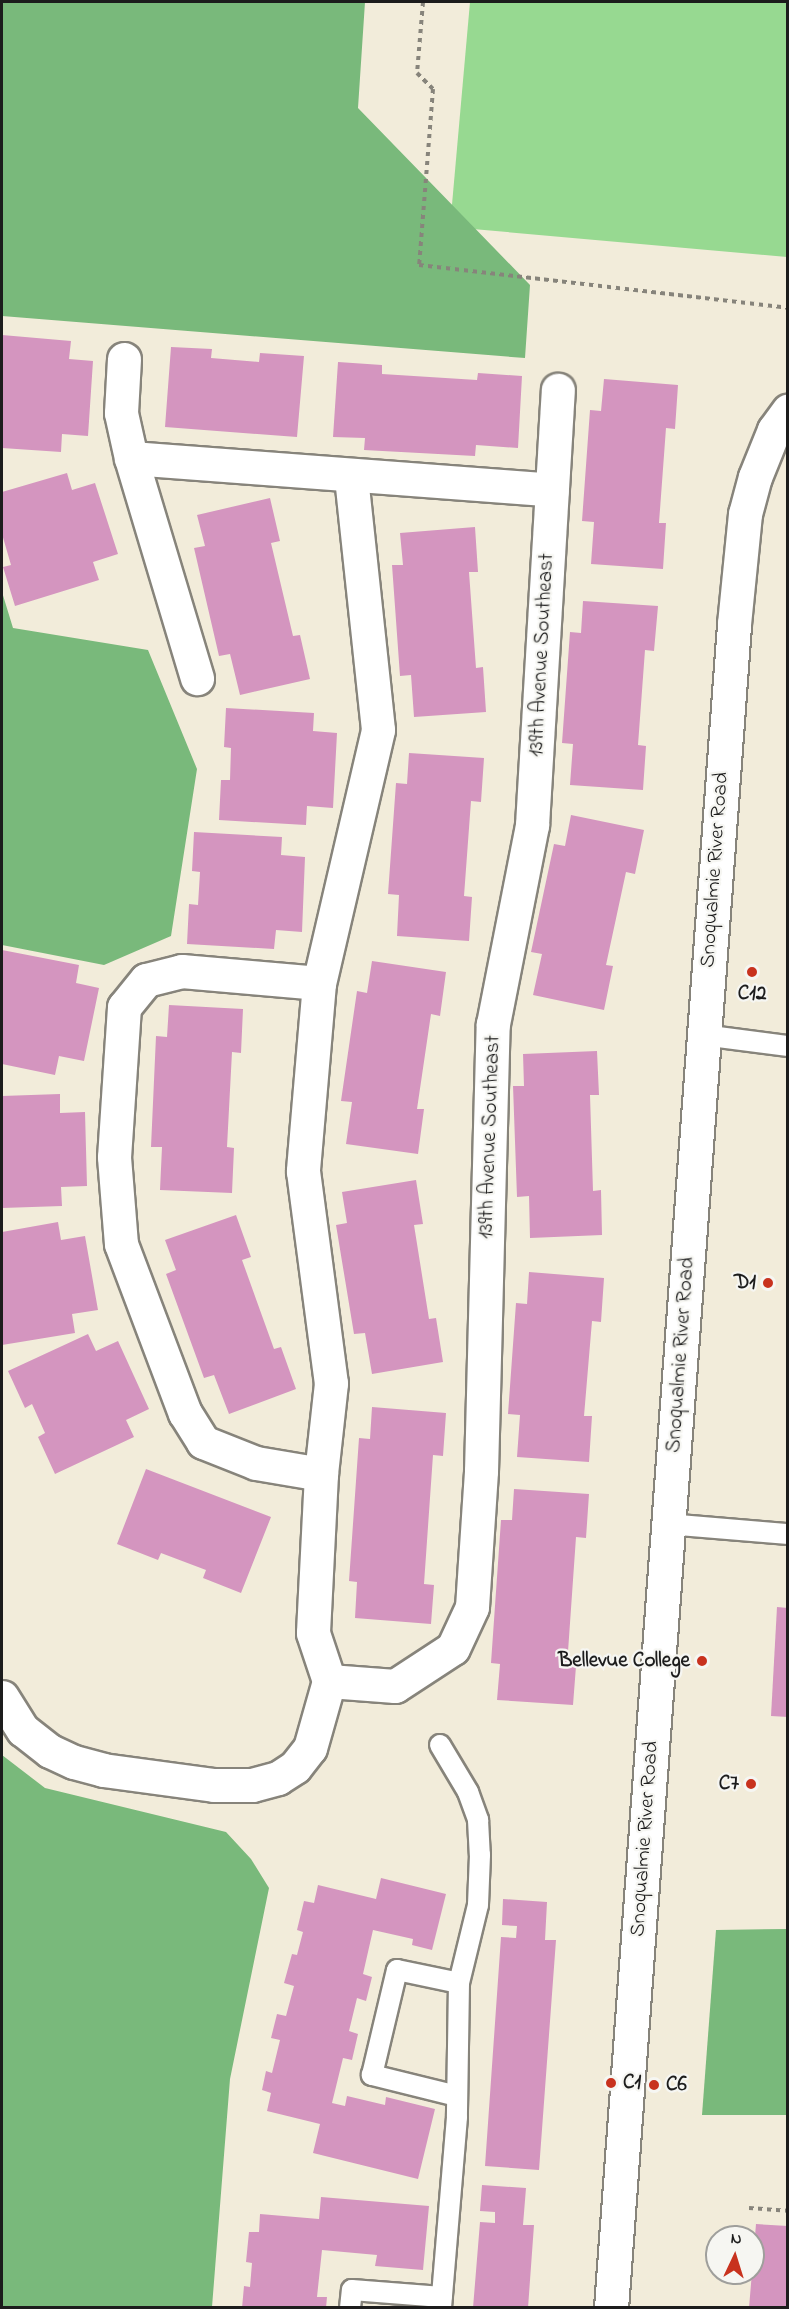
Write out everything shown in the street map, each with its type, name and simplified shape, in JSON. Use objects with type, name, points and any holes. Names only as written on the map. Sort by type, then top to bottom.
[{"type":"street","points":[[124,359],[122,413],[131,458],[197,678]]},
{"type":"street","name":"139th Avenue Southeast","points":[[329,1681],[395,1686],[453,1648],[472,1607],[481,1459],[493,1024],[532,825],[558,390]]},
{"type":"street","name":"Snoqualmie River Road","points":[[611,2307],[732,648],[745,514],[762,458],[774,430],[788,411]]},
{"type":"street","points":[[131,458],[351,477],[552,490]]},
{"type":"street","points":[[2,1697],[23,1730],[50,1751],[74,1762],[103,1770],[214,1785],[252,1785],[278,1778],[295,1767],[310,1748],[329,1681],[313,1633],[321,1474],[332,1383],[303,1171],[319,983],[378,730],[351,477]]},
{"type":"street","points":[[319,983],[182,971],[146,980],[124,1007],[114,1157],[121,1244],[185,1413],[203,1442],[256,1463],[321,1474]]},
{"type":"lane","points":[[703,1035],[788,1046]]},
{"type":"lane","points":[[668,1524],[788,1534]]},
{"type":"lane","points":[[350,2307],[352,2290],[441,2302],[457,2096],[459,1983],[478,1905],[480,1855],[478,1820],[468,1791],[440,1745]]},
{"type":"lane","points":[[457,2096],[372,2075],[397,1970],[459,1983]]},
{"type":"path","points":[[423,2],[417,73],[433,89],[419,265],[788,308]]},
{"type":"path","points":[[749,2208],[788,2211]]},
{"type":"green space","points":[[2,2],[365,2],[358,108],[530,285],[525,358],[2,316]]},
{"type":"green space","points":[[470,2],[787,2],[787,257],[450,227]]},
{"type":"green space","points":[[2,592],[13,628],[148,650],[197,769],[171,936],[104,965],[2,945]]},
{"type":"green space","points":[[2,1755],[45,1788],[226,1832],[251,1859],[269,1888],[230,2079],[212,2307],[2,2307]]},
{"type":"green space","points":[[787,1929],[787,2115],[702,2115],[716,1930]]},
{"type":"building","points":[[2,335],[71,341],[69,359],[93,361],[88,436],[62,434],[61,452],[2,448]]},
{"type":"building","points":[[171,347],[212,349],[211,358],[259,362],[260,353],[304,356],[297,437],[165,427]]},
{"type":"building","points":[[338,362],[382,365],[382,374],[477,380],[478,373],[522,376],[518,448],[476,445],[475,456],[364,450],[365,438],[333,437]]},
{"type":"building","points":[[604,379],[678,385],[675,429],[666,428],[659,523],[666,523],[663,569],[591,564],[594,522],[582,521],[590,410],[601,411]]},
{"type":"building","points":[[67,473],[72,490],[95,483],[118,554],[93,562],[99,580],[15,606],[3,567],[11,565],[2,534],[2,492]]},
{"type":"building","points":[[270,498],[280,541],[271,543],[293,636],[300,635],[310,679],[240,695],[230,654],[219,656],[194,548],[205,546],[197,515]]},
{"type":"building","points":[[475,527],[478,572],[469,572],[476,668],[483,667],[486,712],[414,717],[411,675],[400,676],[392,565],[403,565],[400,533]]},
{"type":"building","points":[[583,601],[658,606],[654,651],[645,650],[638,745],[646,746],[643,790],[570,785],[573,744],[562,743],[570,632],[581,633]]},
{"type":"building","points":[[226,708],[314,713],[313,731],[337,733],[333,808],[307,806],[306,825],[219,820],[221,780],[230,780],[231,748],[224,747]]},
{"type":"building","points":[[409,753],[484,758],[481,802],[471,801],[464,896],[472,897],[469,941],[397,936],[399,895],[388,894],[396,783],[407,784]]},
{"type":"building","points":[[571,815],[644,830],[635,874],[626,872],[606,965],[613,966],[604,1010],[533,995],[542,954],[531,952],[554,844],[565,846]]},
{"type":"building","points":[[194,832],[282,837],[281,855],[305,857],[302,932],[276,930],[274,949],[187,944],[189,904],[198,905],[200,872],[192,871]]},
{"type":"building","points":[[2,950],[79,965],[76,983],[99,988],[84,1061],[59,1056],[55,1075],[2,1064]]},
{"type":"building","points":[[372,961],[446,972],[440,1016],[431,1014],[417,1109],[424,1109],[418,1154],[346,1144],[352,1102],[341,1101],[357,991],[367,993]]},
{"type":"building","points":[[169,1005],[243,1009],[241,1053],[232,1052],[227,1147],[234,1148],[232,1193],[160,1190],[162,1147],[151,1147],[156,1036],[167,1037]]},
{"type":"building","points":[[597,1051],[599,1095],[590,1095],[593,1191],[601,1190],[602,1235],[530,1238],[529,1196],[517,1197],[513,1086],[524,1086],[523,1054]]},
{"type":"building","points":[[60,1094],[60,1113],[85,1112],[87,1186],[61,1187],[62,1206],[2,1208],[2,1096]]},
{"type":"building","points":[[416,1180],[423,1224],[414,1225],[429,1319],[436,1318],[443,1362],[372,1374],[365,1333],[354,1334],[336,1225],[347,1223],[342,1192]]},
{"type":"building","points":[[236,1215],[251,1257],[242,1260],[274,1349],[281,1347],[296,1389],[229,1414],[214,1375],[204,1378],[166,1274],[176,1270],[165,1240]]},
{"type":"building","points":[[58,1222],[61,1240],[85,1236],[98,1310],[72,1314],[75,1333],[2,1345],[2,1232]]},
{"type":"building","points":[[529,1272],[604,1278],[601,1322],[592,1321],[584,1416],[592,1416],[589,1462],[517,1457],[520,1415],[508,1414],[516,1303],[527,1304]]},
{"type":"building","points":[[88,1334],[96,1351],[118,1341],[149,1409],[126,1420],[134,1437],[55,1474],[38,1437],[45,1433],[32,1404],[25,1408],[8,1371]]},
{"type":"building","points":[[372,1407],[446,1413],[443,1456],[433,1455],[424,1584],[434,1585],[431,1624],[355,1618],[357,1582],[349,1581],[359,1438],[370,1439]]},
{"type":"building","points":[[146,1469],[271,1517],[241,1593],[203,1578],[206,1570],[161,1553],[158,1560],[117,1544]]},
{"type":"building","points":[[514,1489],[589,1494],[586,1538],[576,1537],[567,1666],[576,1666],[573,1705],[497,1700],[500,1664],[491,1663],[501,1520],[512,1520]]},
{"type":"building","points":[[777,1607],[788,1608],[788,1717],[771,1716]]},
{"type":"building","points":[[381,1878],[446,1894],[432,1950],[412,1945],[413,1939],[373,1930],[363,1974],[372,1977],[366,2001],[357,1998],[349,2031],[358,2034],[352,2060],[343,2058],[332,2103],[345,2106],[347,2096],[385,2105],[386,2097],[435,2109],[418,2179],[313,2153],[320,2124],[267,2111],[271,2093],[262,2090],[266,2071],[272,2073],[280,2040],[271,2038],[277,2014],[286,2016],[294,1986],[284,1983],[292,1954],[297,1955],[303,1932],[297,1930],[304,1901],[314,1903],[318,1885],[376,1899]]},
{"type":"building","points":[[503,1899],[547,1902],[545,1940],[556,1940],[539,2170],[485,2166],[501,1937],[516,1938],[517,1926],[502,1925]]},
{"type":"building","points":[[482,2185],[526,2188],[523,2225],[534,2225],[528,2308],[473,2308],[480,2222],[495,2223],[495,2212],[480,2211]]},
{"type":"building","points":[[321,2197],[429,2206],[423,2270],[375,2266],[377,2255],[322,2250],[317,2297],[327,2297],[326,2308],[242,2308],[244,2286],[250,2287],[252,2263],[246,2262],[249,2232],[259,2232],[260,2214],[319,2219]]},
{"type":"building","points":[[756,2224],[788,2226],[788,2308],[749,2308],[751,2285],[765,2285],[765,2225]]},
{"type":"place","name":"C12","points":[[752,972]]},
{"type":"place","name":"D1","points":[[768,1283]]},
{"type":"place","name":"Bellevue College","points":[[702,1661]]},
{"type":"place","name":"C7","points":[[751,1784]]},
{"type":"place","name":"C1","points":[[611,2083]]},
{"type":"place","name":"C6","points":[[654,2085]]}]
